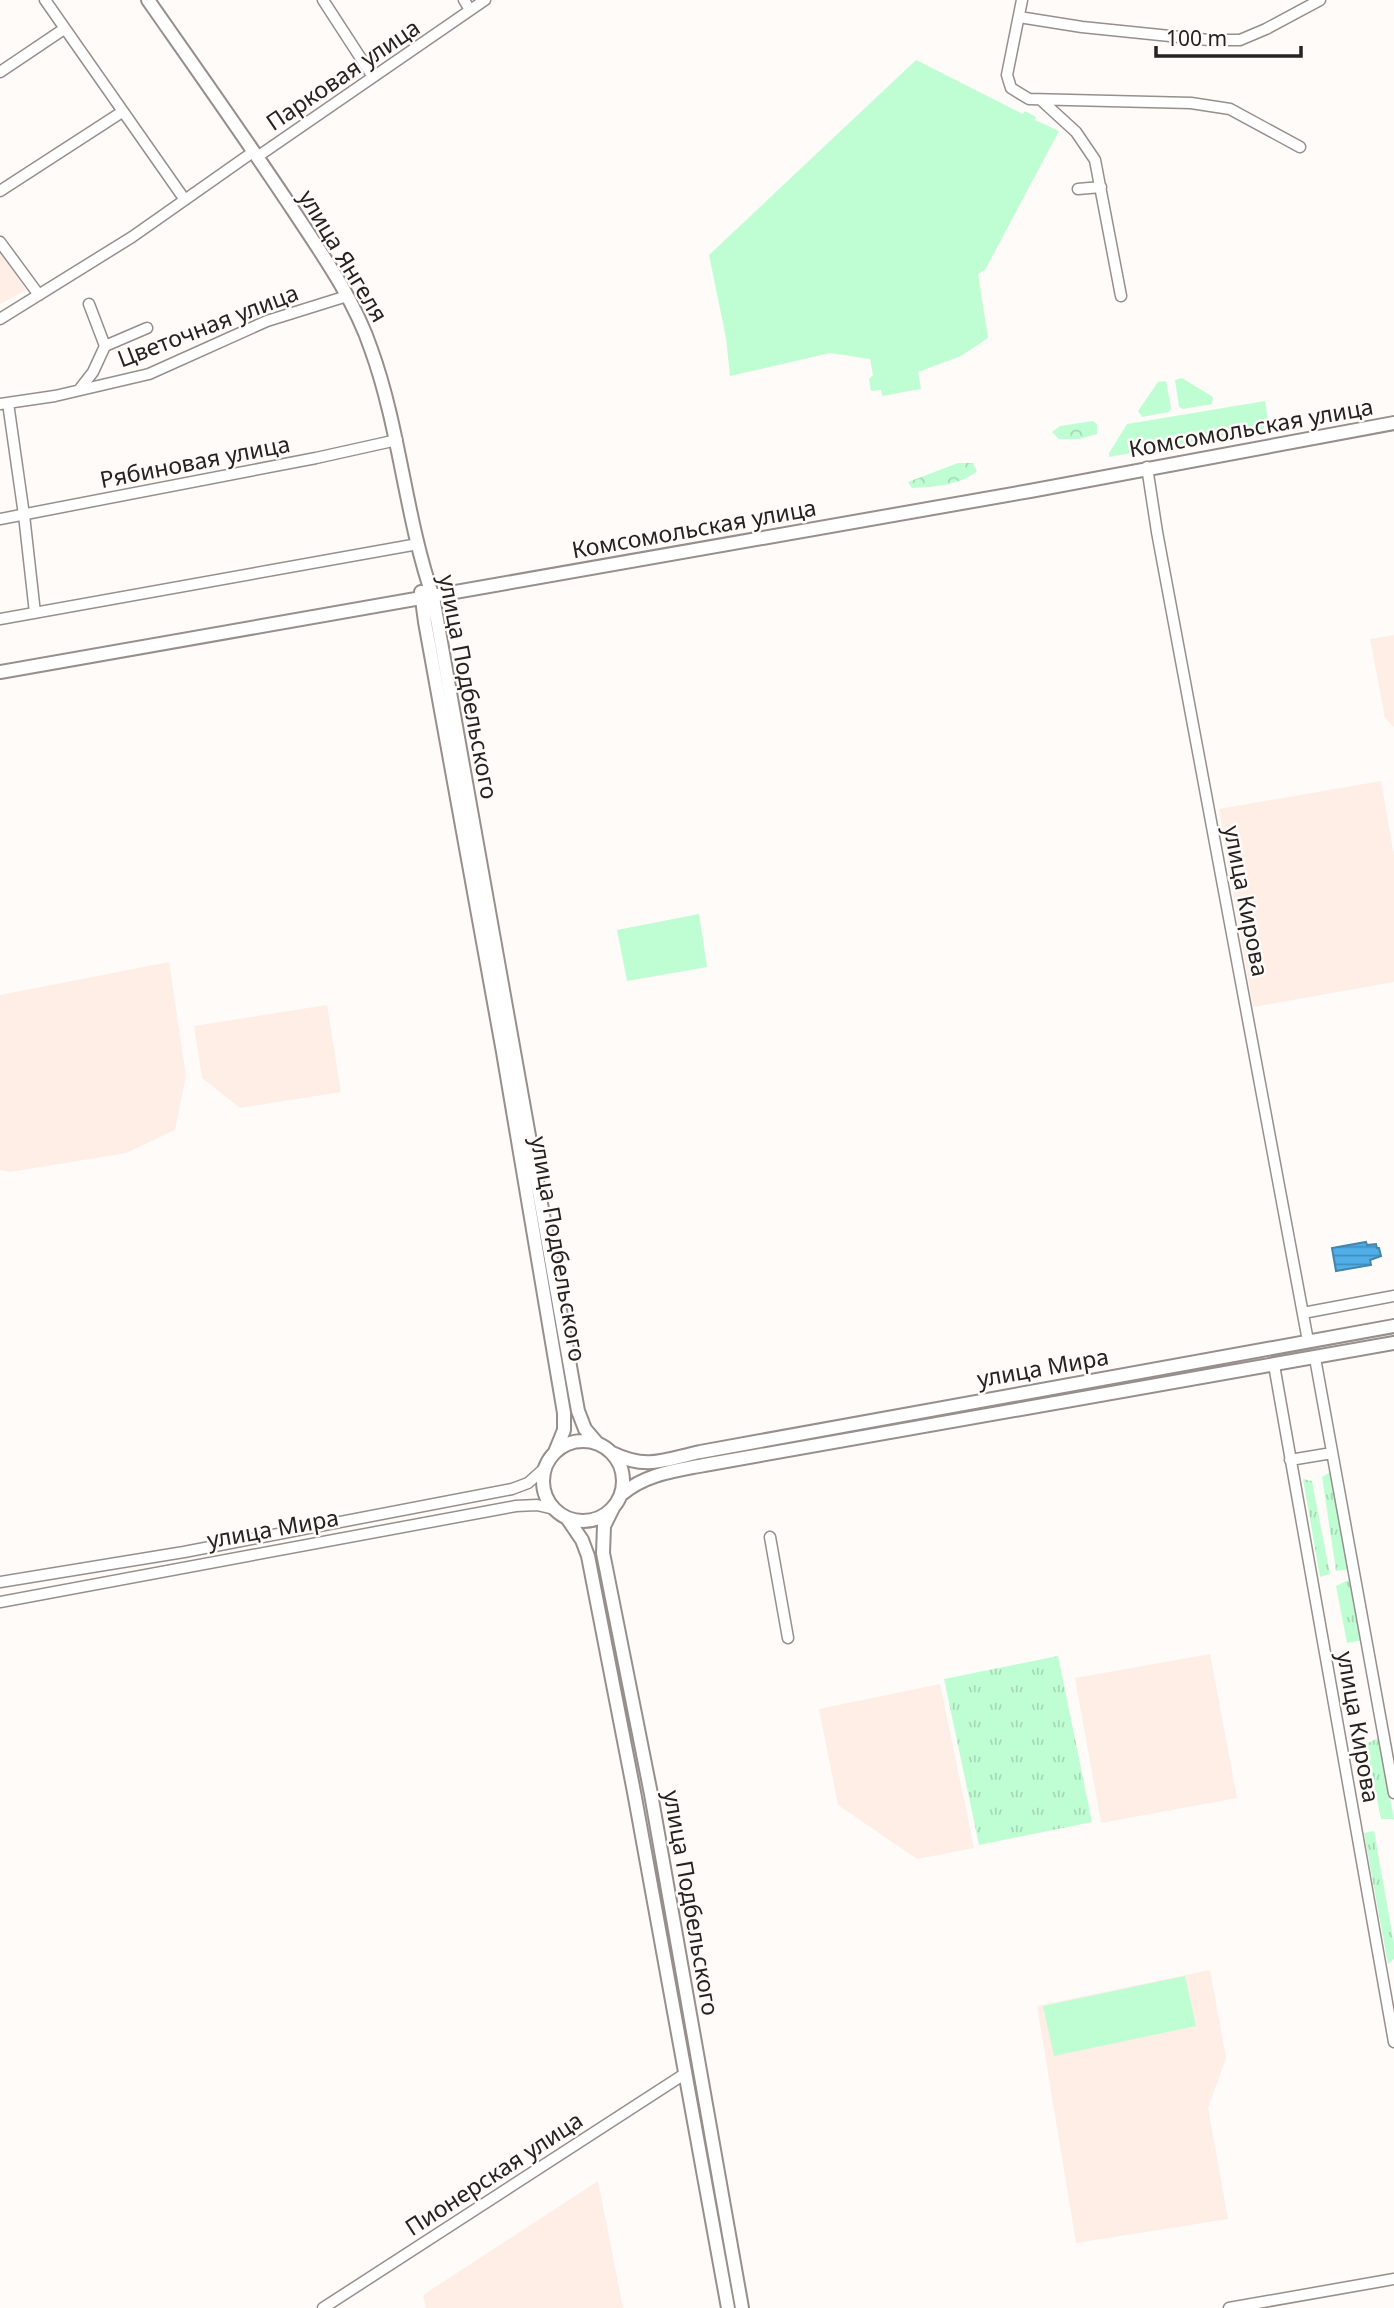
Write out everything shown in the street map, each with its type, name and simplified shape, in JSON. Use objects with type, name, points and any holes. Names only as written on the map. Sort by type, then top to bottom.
[{"type":"main road","name":"улица Янгеля","points":[[148,0],[255,154],[360,320],[372,349],[397,440],[423,568]]},
{"type":"main road","name":"Комсомольская улица","points":[[0,672],[1030,491],[1147,467],[1394,423]]},
{"type":"main road","name":"улица Подбельского","points":[[423,568],[564,1413],[564,1430],[555,1452]]},
{"type":"main road","name":"улица Подбельского","points":[[455,758],[578,1411],[585,1429],[597,1443]]},
{"type":"main road","points":[[1390,1327],[1392,1344]]},
{"type":"main road","name":"улица Мира","points":[[612,1453],[627,1460],[646,1463],[1390,1327]]},
{"type":"main road","name":"улица Мира","points":[[622,1494],[649,1476],[704,1465],[1392,1344]]},
{"type":"main road","points":[[1121,1376],[1124,1392]]},
{"type":"main road","points":[[570,1443],[597,1443],[618,1460],[624,1476],[622,1494],[607,1514],[592,1520],[567,1518],[554,1508],[545,1494],[546,1467],[555,1452],[570,1443]]},
{"type":"main road","name":"улица Подбельского","points":[[613,1508],[604,1526],[603,1553],[651,1794],[742,2308]]},
{"type":"main road","name":"улица Подбельского","points":[[567,1518],[582,1540],[588,1556],[729,2308]]},
{"type":"main road","points":[[669,1981],[683,1979]]},
{"type":"street","points":[[45,0],[185,200]]},
{"type":"street","points":[[323,0],[373,77]]},
{"type":"street","points":[[464,0],[470,10]]},
{"type":"street","name":"Парковая улица","points":[[0,319],[132,237],[485,0]]},
{"type":"street","points":[[1022,0],[1007,75],[1011,89],[1029,99],[1191,103],[1230,109],[1300,147]]},
{"type":"street","points":[[1019,17],[1082,27],[1209,40],[1240,40],[1320,0]]},
{"type":"street","points":[[0,72],[64,29]]},
{"type":"street","points":[[1041,100],[1076,132],[1095,160],[1121,296]]},
{"type":"street","points":[[0,191],[122,112]]},
{"type":"street","points":[[1078,189],[1101,187]]},
{"type":"street","points":[[0,242],[39,295]]},
{"type":"street","name":"Цветочная улица","points":[[3,404],[149,373],[268,321],[347,296]]},
{"type":"street","points":[[89,304],[105,346]]},
{"type":"street","points":[[79,390],[93,372],[105,346],[147,328]]},
{"type":"street","points":[[3,404],[24,515],[35,613]]},
{"type":"street","name":"Рябиновая улица","points":[[0,519],[397,440]]},
{"type":"street","name":"улица Кирова","points":[[1147,467],[1308,1341]]},
{"type":"street","points":[[0,619],[418,544]]},
{"type":"street","points":[[1303,1313],[1394,1296]]},
{"type":"street","name":"улица Кирова","points":[[1315,1358],[1394,1793]]},
{"type":"street","name":"улица Кирова","points":[[1274,1365],[1394,2042]]},
{"type":"street","points":[[1290,1460],[1332,1453]]},
{"type":"street","name":"улица Мира","points":[[0,1582],[184,1552],[512,1489],[528,1483],[546,1467]]},
{"type":"street","name":"улица Мира","points":[[0,1602],[516,1506],[537,1505],[554,1508]]},
{"type":"street","points":[[770,1537],[788,1637]]},
{"type":"street","name":"Пионерская улица","points":[[323,2308],[686,2073]]},
{"type":"street","points":[[1229,2308],[1394,2279]]},
{"type":"shaded area","points":[[0,252],[26,290],[0,304]]},
{"type":"shaded area","points":[[1394,635],[1394,727],[1385,718],[1370,639]]},
{"type":"shaded area","points":[[1381,781],[1394,856],[1394,982],[1253,1007],[1219,809]]},
{"type":"shaded area","points":[[169,962],[186,1076],[175,1130],[126,1153],[10,1172],[0,1170],[0,995]]},
{"type":"shaded area","points":[[327,1005],[341,1092],[240,1108],[202,1078],[194,1026]]},
{"type":"shaded area","points":[[1210,1654],[1237,1798],[1101,1823],[1075,1678]]},
{"type":"shaded area","points":[[940,1684],[974,1848],[917,1859],[838,1805],[819,1709]]},
{"type":"shaded area","points":[[1210,1970],[1226,2058],[1208,2108],[1228,2219],[1076,2243],[1037,2006]]},
{"type":"shaded area","points":[[598,2181],[623,2308],[426,2308],[423,2295]]},
{"type":"green space","points":[[916,60],[1023,114],[1025,111],[1036,117],[1035,120],[1059,131],[985,270],[978,274],[988,338],[961,356],[918,372],[921,389],[882,396],[881,390],[871,391],[869,379],[873,375],[870,359],[830,353],[730,376],[726,338],[709,255]]},
{"type":"green space","points":[[1182,378],[1213,397],[1212,404],[1183,409],[1179,407],[1175,380]]},
{"type":"green space","points":[[1166,381],[1171,408],[1169,412],[1142,417],[1138,411],[1158,382]]},
{"type":"green space","points":[[1265,401],[1268,419],[1263,429],[1109,457],[1127,424]]},
{"type":"green space","points":[[1093,421],[1097,424],[1097,434],[1079,439],[1059,439],[1052,432],[1060,426]]},
{"type":"green space","points":[[958,463],[973,463],[977,471],[963,479],[938,486],[912,488],[908,482]]},
{"type":"green space","points":[[699,914],[707,967],[627,981],[617,930]]},
{"type":"green space","points":[[1332,1471],[1351,1569],[1336,1571],[1322,1477]]},
{"type":"green space","points":[[1303,1479],[1312,1481],[1330,1574],[1320,1577]]},
{"type":"green space","points":[[1353,1578],[1363,1640],[1347,1643],[1336,1586]]},
{"type":"green space","points":[[1058,1656],[1092,1822],[979,1845],[944,1679]]},
{"type":"green space","points":[[1378,1738],[1394,1819],[1381,1819],[1366,1744]]},
{"type":"green space","points":[[1374,1831],[1394,1944],[1394,1959],[1388,1964],[1364,1833]]},
{"type":"green space","points":[[1185,1976],[1196,2026],[1054,2056],[1043,2006]]},
{"type":"water","points":[[1366,1242],[1367,1245],[1376,1244],[1381,1256],[1370,1260],[1371,1265],[1336,1271],[1332,1248]]}]
